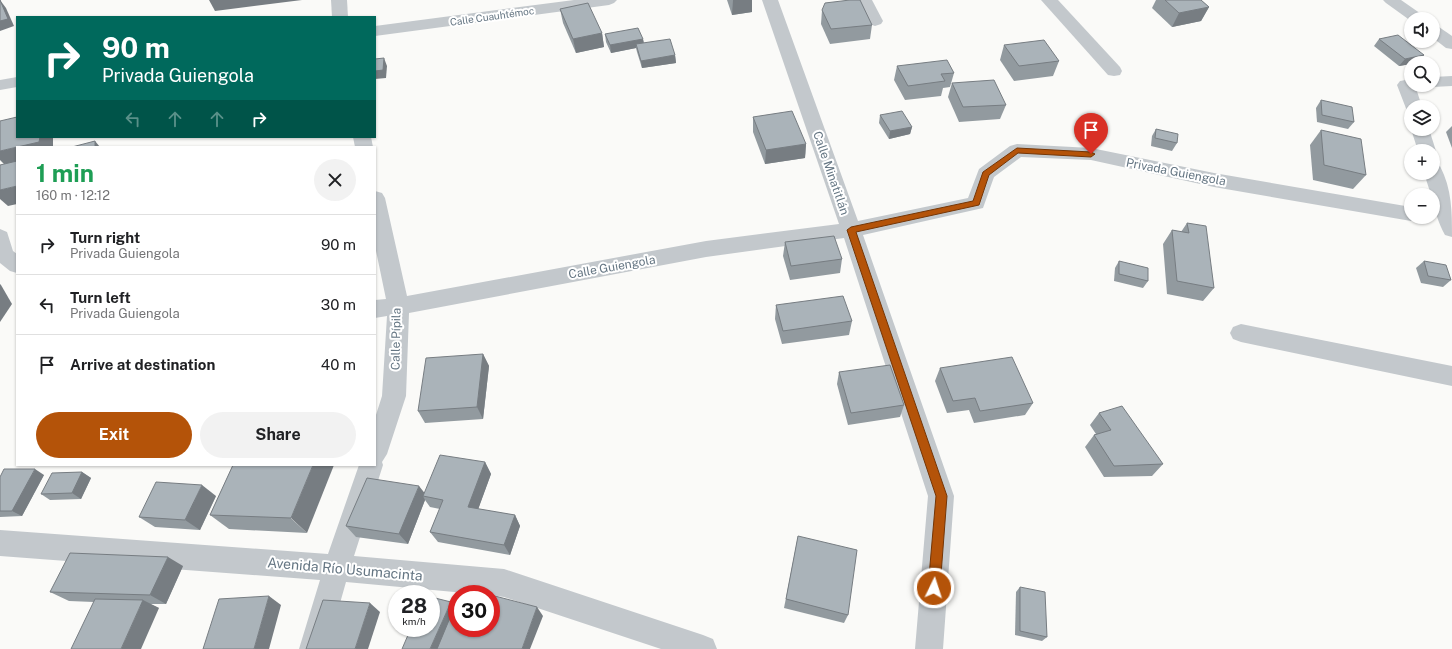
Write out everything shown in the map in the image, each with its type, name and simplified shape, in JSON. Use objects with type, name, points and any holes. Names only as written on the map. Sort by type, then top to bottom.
[{"type":"street","points":[[339,0],[340,16]]},
{"type":"street","name":"Calle Cuauhtémoc","points":[[376,31],[609,0]]},
{"type":"street","name":"Calle Minatitlán","points":[[770,0],[851,230],[941,496],[929,649]]},
{"type":"street","points":[[864,0],[875,21]]},
{"type":"street","points":[[1049,0],[1114,70]]},
{"type":"street","points":[[1391,0],[1408,12]]},
{"type":"street","points":[[1440,35],[1452,44]]},
{"type":"street","points":[[1440,82],[1452,81]]},
{"type":"street","points":[[0,85],[16,82]]},
{"type":"street","name":"Privada Guiengola","points":[[851,230],[976,203],[986,174],[1017,150],[1091,154],[1214,180],[1404,213]]},
{"type":"street","points":[[1436,180],[1451,224]]},
{"type":"street","name":"Calle Pípila","points":[[376,203],[398,306],[394,396],[376,451]]},
{"type":"street","points":[[1440,220],[1451,224]]},
{"type":"street","name":"Calle Guiengola","points":[[376,309],[706,249],[851,230]]},
{"type":"street","points":[[0,237],[4,255],[16,264]]},
{"type":"street","points":[[1241,333],[1452,376]]},
{"type":"street","points":[[313,649],[337,568],[371,466]]},
{"type":"street","name":"Avenida Río Usumacinta","points":[[0,543],[337,568],[504,583],[703,649]]},
{"type":"building","points":[[0,0],[8,19],[0,21]]},
{"type":"building","points":[[860,0],[872,25],[831,29],[822,10],[825,3]]},
{"type":"building","points":[[1165,0],[1201,0],[1209,7],[1179,13]]},
{"type":"building","points":[[588,3],[602,33],[573,39],[560,9]]},
{"type":"building","points":[[638,28],[643,39],[610,45],[605,34]]},
{"type":"building","points":[[1398,35],[1404,40],[1404,48],[1415,48],[1424,55],[1404,56],[1404,58],[1379,39]]},
{"type":"building","points":[[670,39],[675,55],[641,61],[636,44]]},
{"type":"building","points":[[1044,40],[1059,61],[1019,66],[1004,45]]},
{"type":"building","points":[[384,58],[383,70],[376,71],[376,59]]},
{"type":"building","points":[[947,60],[954,73],[941,74],[945,81],[908,86],[897,66]]},
{"type":"building","points":[[994,80],[1006,105],[963,107],[952,83]]},
{"type":"building","points":[[1321,100],[1352,107],[1354,122],[1322,115]]},
{"type":"building","points":[[792,111],[806,144],[766,150],[753,117]]},
{"type":"building","points":[[902,111],[912,127],[890,131],[880,115]]},
{"type":"building","points":[[16,117],[16,138],[40,138],[39,142],[16,146],[16,147],[0,151],[0,121]]},
{"type":"building","points":[[1156,129],[1178,134],[1177,143],[1155,138]]},
{"type":"building","points":[[1321,130],[1361,139],[1366,175],[1324,165]]},
{"type":"building","points":[[95,141],[95,146],[76,146]]},
{"type":"building","points":[[16,161],[16,186],[0,190],[0,165]]},
{"type":"building","points":[[1187,223],[1206,226],[1214,288],[1177,281],[1172,230],[1189,233]]},
{"type":"building","points":[[834,236],[842,259],[791,266],[785,242]]},
{"type":"building","points":[[1119,261],[1148,268],[1148,281],[1119,274]]},
{"type":"building","points":[[1424,261],[1446,265],[1451,280],[1428,276]]},
{"type":"building","points":[[843,296],[852,321],[783,331],[776,305]]},
{"type":"building","points":[[483,354],[477,407],[418,411],[426,358]]},
{"type":"building","points":[[1012,357],[1033,403],[980,411],[975,398],[953,401],[940,368]]},
{"type":"building","points":[[890,365],[904,405],[851,413],[839,372]]},
{"type":"building","points":[[1122,406],[1163,464],[1114,466],[1094,435],[1111,430],[1099,413]]},
{"type":"building","points":[[440,455],[485,462],[468,507],[515,515],[504,545],[430,532],[443,500],[423,496]]},
{"type":"building","points":[[233,466],[313,466],[291,518],[210,515]]},
{"type":"building","points":[[4,469],[35,469],[12,511],[0,511],[0,477]]},
{"type":"building","points":[[82,472],[72,493],[41,494],[52,473]]},
{"type":"building","points":[[367,478],[419,486],[399,534],[346,526]]},
{"type":"building","points":[[156,482],[202,485],[185,520],[139,517]]},
{"type":"building","points":[[798,536],[857,550],[848,615],[786,599]]},
{"type":"building","points":[[70,553],[168,557],[150,595],[50,592]]},
{"type":"building","points":[[1020,587],[1045,592],[1047,637],[1020,631]]},
{"type":"building","points":[[269,596],[254,649],[203,649],[219,599]]},
{"type":"building","points":[[500,597],[537,607],[522,649],[437,649],[448,623],[448,637],[500,637]]},
{"type":"building","points":[[95,599],[143,600],[121,649],[71,649]]},
{"type":"building","points":[[440,599],[448,601],[448,609],[440,627]]},
{"type":"building","points":[[323,600],[370,603],[355,649],[306,649]]},
{"type":"building","points":[[407,637],[435,637],[430,649],[402,649]]},
{"type":"route","points":[[934,588],[941,496],[851,230],[976,203],[986,174],[1017,150],[1091,154]]}]
